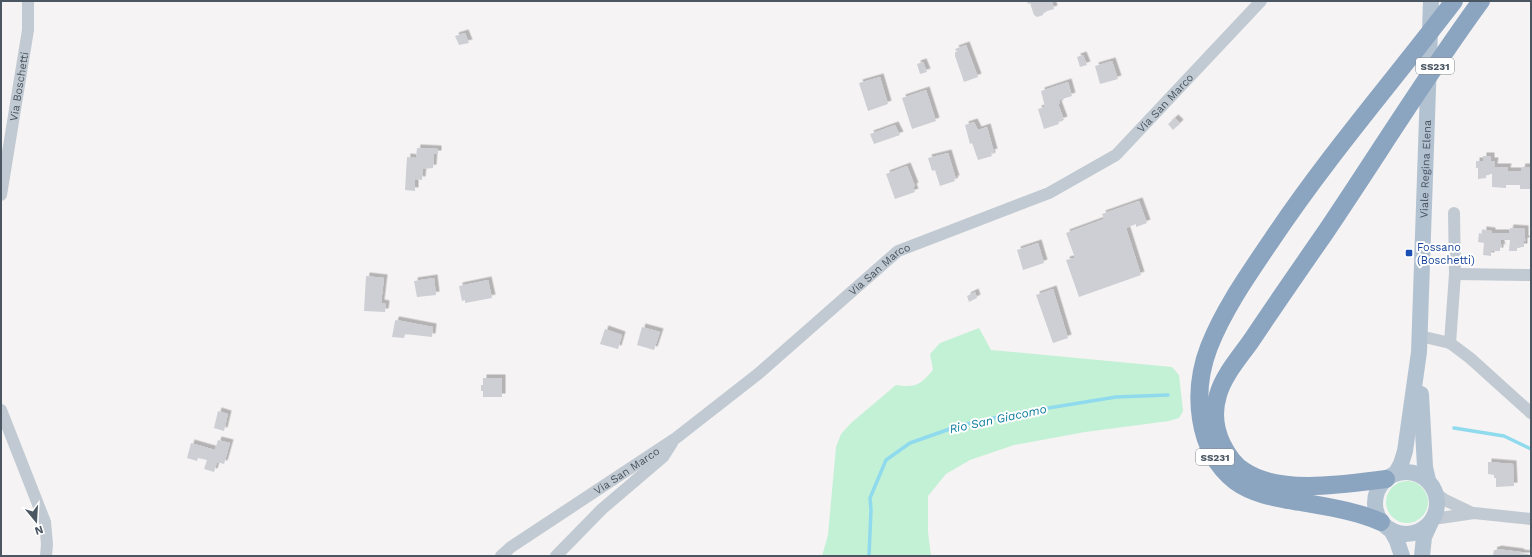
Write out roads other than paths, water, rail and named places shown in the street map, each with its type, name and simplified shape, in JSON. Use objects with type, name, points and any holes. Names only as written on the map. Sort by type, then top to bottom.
[{"type":"highway","name":"SS231","points":[[1386,526],[1370,517],[1343,510],[1273,497],[1247,488],[1235,480],[1217,461],[1209,444],[1201,421],[1199,389],[1208,348],[1221,320],[1242,284],[1298,200],[1454,1]]},
{"type":"highway","name":"SS231","points":[[1391,476],[1342,484],[1302,486],[1271,482],[1253,476],[1243,471],[1228,454],[1221,442],[1217,428],[1216,405],[1218,394],[1233,367],[1326,232],[1457,34],[1481,1]]},
{"type":"main road","name":"Viale Regina Elena","points":[[1391,476],[1401,464],[1405,451],[1419,352],[1431,1]]},
{"type":"main road","name":"Viale Regina Elena","points":[[1419,352],[1425,467],[1428,480]]},
{"type":"main road","name":"SS231","points":[[1391,476],[1405,472],[1414,472],[1428,480]]},
{"type":"main road","points":[[1391,476],[1377,492],[1375,499],[1377,515],[1397,541],[1402,556]]},
{"type":"main road","points":[[1422,556],[1424,537],[1438,506],[1437,494],[1428,480]]},
{"type":"main road","name":"SS231","points":[[1386,526],[1406,534],[1423,530],[1431,521]]},
{"type":"street","name":"Via Boschetti","points":[[1,195],[28,30],[28,1]]},
{"type":"street","name":"Via San Marco","points":[[500,556],[512,546],[676,438],[758,374],[898,251],[1049,193],[1116,155],[1261,1]]},
{"type":"street","points":[[1450,343],[1455,274],[1454,213]]},
{"type":"street","points":[[1455,274],[1531,275]]},
{"type":"street","points":[[1420,336],[1450,343],[1470,358],[1531,413]]},
{"type":"street","points":[[1,410],[45,522],[47,544],[46,556]]},
{"type":"street","points":[[556,556],[602,509],[663,457],[676,438]]},
{"type":"street","points":[[1437,494],[1445,500],[1474,513]]},
{"type":"street","points":[[1431,521],[1474,513],[1531,519]]},
{"type":"waterway","name":"Rio San Giacomo","points":[[869,556],[871,510],[870,498],[886,460],[910,443],[958,426],[1012,414],[1116,397],[1168,395]]},
{"type":"waterway","name":"Rio San Giacomo","points":[[1454,428],[1504,436],[1531,449]]},
{"type":"place","name":"Fossano (Boschetti)","points":[[1409,253]]}]
